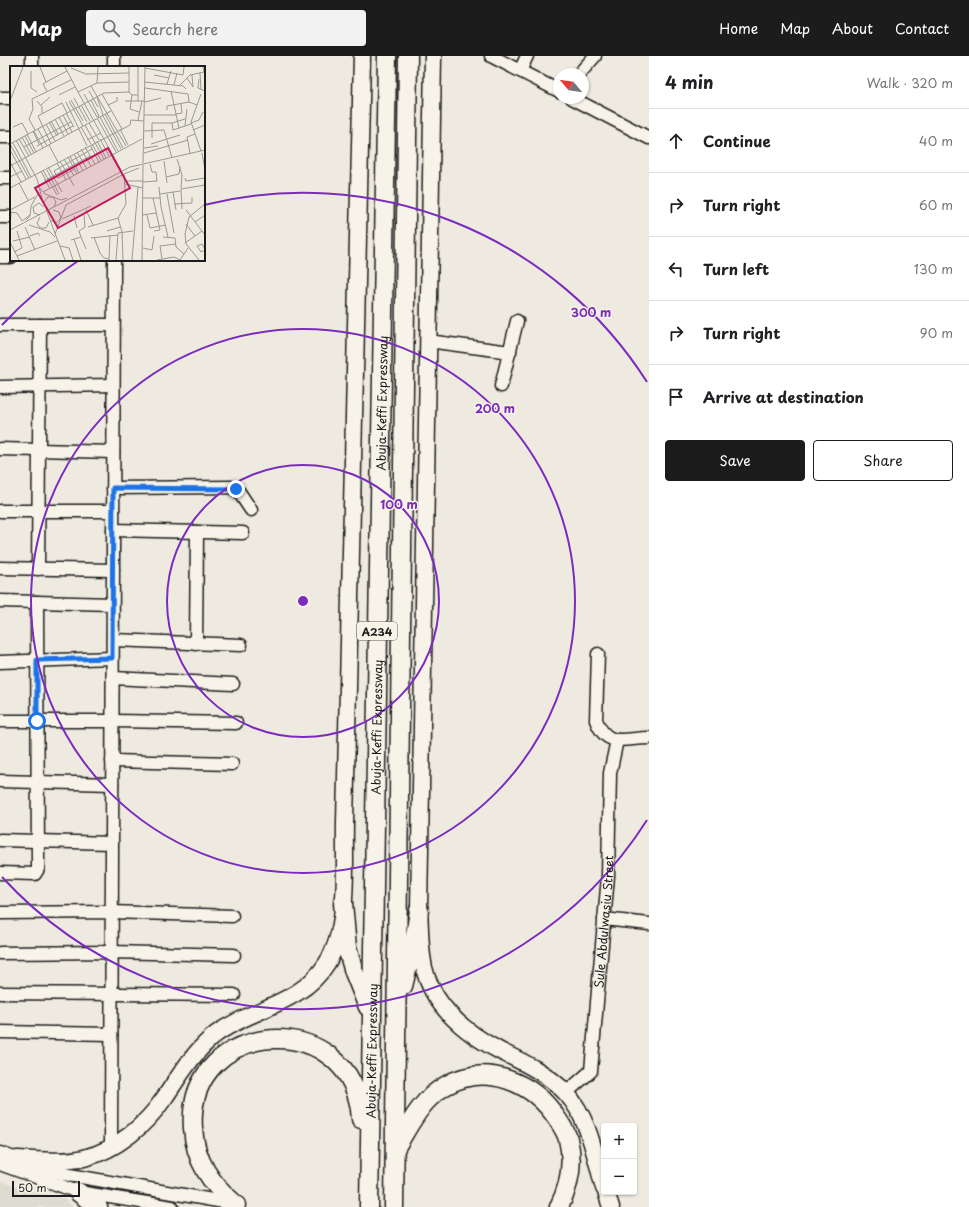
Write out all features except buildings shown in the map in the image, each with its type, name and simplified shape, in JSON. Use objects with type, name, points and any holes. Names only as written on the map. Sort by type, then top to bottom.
[{"type":"highway","name":"Abuja-Keffi Expressway","points":[[369,1201],[387,56]]},
{"type":"highway","name":"Abuja-Keffi Expressway","points":[[394,1207],[408,56]]},
{"type":"highway","points":[[343,904],[347,948],[354,972],[371,1014]]},
{"type":"highway","points":[[396,1008],[411,957],[419,910]]},
{"type":"highway","points":[[242,1206],[217,1188],[202,1166],[194,1144],[192,1117],[194,1101],[198,1087],[207,1072],[230,1052],[244,1043],[274,1038],[288,1038],[314,1045],[334,1059],[348,1075],[358,1096],[361,1110],[364,1161],[369,1201]]},
{"type":"highway","points":[[395,1147],[421,1106],[444,1087],[458,1079],[489,1076],[514,1081],[521,1084],[544,1101],[554,1113],[568,1138],[571,1155],[571,1174],[567,1190],[560,1207]]},
{"type":"highway","points":[[78,1192],[98,1207]]},
{"type":"main road","points":[[17,1159],[68,1160],[84,1158],[124,1139],[148,1119],[195,1054],[218,1033],[292,996],[314,979],[327,963],[335,947],[343,904],[362,56]]},
{"type":"main road","points":[[433,56],[419,910],[422,956],[427,978],[437,999],[464,1029],[484,1042],[530,1065],[552,1080],[566,1093],[578,1110],[587,1129],[601,1178]]},
{"type":"main road","points":[[607,1195],[611,1207]]},
{"type":"street","points":[[491,56],[553,88]]},
{"type":"street","points":[[520,71],[527,56]]},
{"type":"street","points":[[584,68],[595,56]]},
{"type":"street","points":[[584,104],[648,136]]},
{"type":"street","points":[[111,1146],[114,261]]},
{"type":"street","points":[[501,386],[517,321]]},
{"type":"street","points":[[0,325],[113,325]]},
{"type":"street","points":[[38,569],[38,386],[40,325]]},
{"type":"street","points":[[428,341],[510,352]]},
{"type":"street","points":[[0,387],[113,385]]},
{"type":"street","points":[[0,449],[113,452]]},
{"type":"street","points":[[113,488],[231,488],[239,492],[251,510]]},
{"type":"street","points":[[0,512],[113,511]]},
{"type":"street","points":[[113,530],[242,534]]},
{"type":"street","points":[[196,644],[197,532]]},
{"type":"street","points":[[0,568],[113,570]]},
{"type":"street","points":[[0,601],[112,604]]},
{"type":"street","points":[[0,873],[35,874],[38,869],[37,602]]},
{"type":"street","points":[[113,640],[241,645]]},
{"type":"street","points":[[598,654],[596,720],[599,728],[606,737],[617,740],[649,738]]},
{"type":"street","points":[[0,662],[112,658]]},
{"type":"street","points":[[113,678],[233,684]]},
{"type":"street","points":[[0,721],[236,723]]},
{"type":"street","name":"Sule Abdulwasiu Street","points":[[566,1093],[591,1071],[608,876],[610,773],[617,740]]},
{"type":"street","points":[[112,761],[232,764]]},
{"type":"street","points":[[0,781],[112,784]]},
{"type":"street","points":[[0,840],[111,843]]},
{"type":"street","points":[[0,913],[112,912],[232,916]]},
{"type":"street","points":[[604,919],[649,924]]},
{"type":"street","points":[[0,953],[111,952],[234,955]]},
{"type":"street","points":[[0,992],[234,995]]},
{"type":"street","points":[[0,1032],[111,1034]]},
{"type":"street","points":[[0,1152],[42,1168],[64,1174],[242,1206]]},
{"type":"street","points":[[0,1164],[78,1192],[172,1207]]},
{"type":"shaded area","points":[[0,1181],[23,1189],[64,1199],[73,1207],[0,1207]]},
{"type":"route","points":[[37,721],[37,660],[112,658],[113,488],[236,489]]}]
